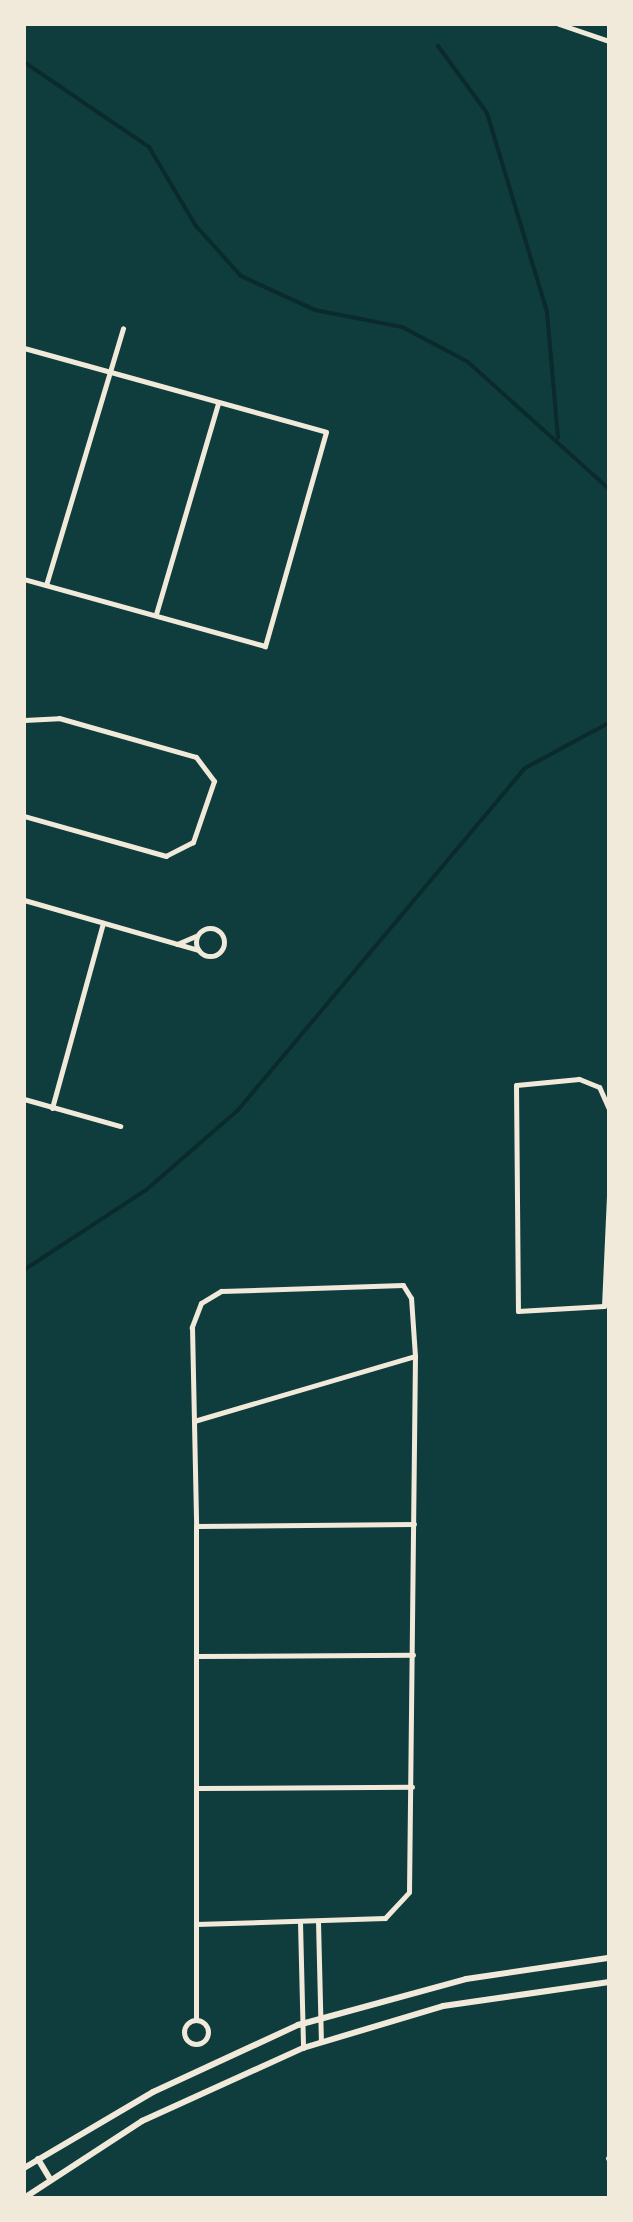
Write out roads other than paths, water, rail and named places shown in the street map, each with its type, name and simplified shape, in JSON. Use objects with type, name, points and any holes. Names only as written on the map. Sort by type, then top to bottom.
[{"type":"street","points":[[559,24],[609,41]]},
{"type":"street","points":[[46,585],[123,328]]},
{"type":"street","points":[[24,348],[326,432],[265,646],[24,579]]},
{"type":"street","points":[[156,614],[218,403]]},
{"type":"street","points":[[24,720],[59,718],[204,760],[214,781],[197,835],[181,852],[159,856],[24,816]]},
{"type":"street","points":[[24,900],[176,944],[198,950],[214,955],[224,942],[212,928],[176,944]]},
{"type":"street","points":[[52,1108],[103,923]]},
{"type":"street","points":[[196,936],[198,950]]},
{"type":"street","points":[[609,1159],[609,1109],[599,1087],[579,1079],[516,1085],[518,1311],[604,1306],[609,1194]]},
{"type":"street","points":[[24,1099],[120,1126]]},
{"type":"street","points":[[196,1924],[385,1918],[401,1908],[409,1892],[415,1356],[411,1298],[403,1285],[387,1280],[221,1291],[201,1303],[192,1327],[196,1526],[197,1788],[196,1924],[196,2019],[184,2032],[196,2045],[209,2032],[196,2019]]},
{"type":"street","points":[[194,1421],[415,1356]]},
{"type":"street","points":[[196,1526],[414,1524]]},
{"type":"street","points":[[196,1656],[413,1655]]},
{"type":"street","points":[[197,1788],[412,1787]]},
{"type":"street","points":[[318,1921],[317,2020],[321,2042]]},
{"type":"street","points":[[300,1922],[298,2025],[303,2048]]},
{"type":"street","points":[[24,2168],[153,2092],[298,2025],[466,1979],[609,1958]]},
{"type":"street","points":[[24,2198],[142,2121],[303,2048],[443,2006],[609,1982]]},
{"type":"street","points":[[38,2159],[50,2179]]},
{"type":"waterway","points":[[438,46],[487,113],[547,312],[558,438]]},
{"type":"waterway","points":[[24,62],[149,147],[196,226],[241,276],[315,310],[402,327],[468,362],[609,489]]},
{"type":"waterway","points":[[24,1270],[146,1190],[238,1110],[525,768],[609,723]]}]
